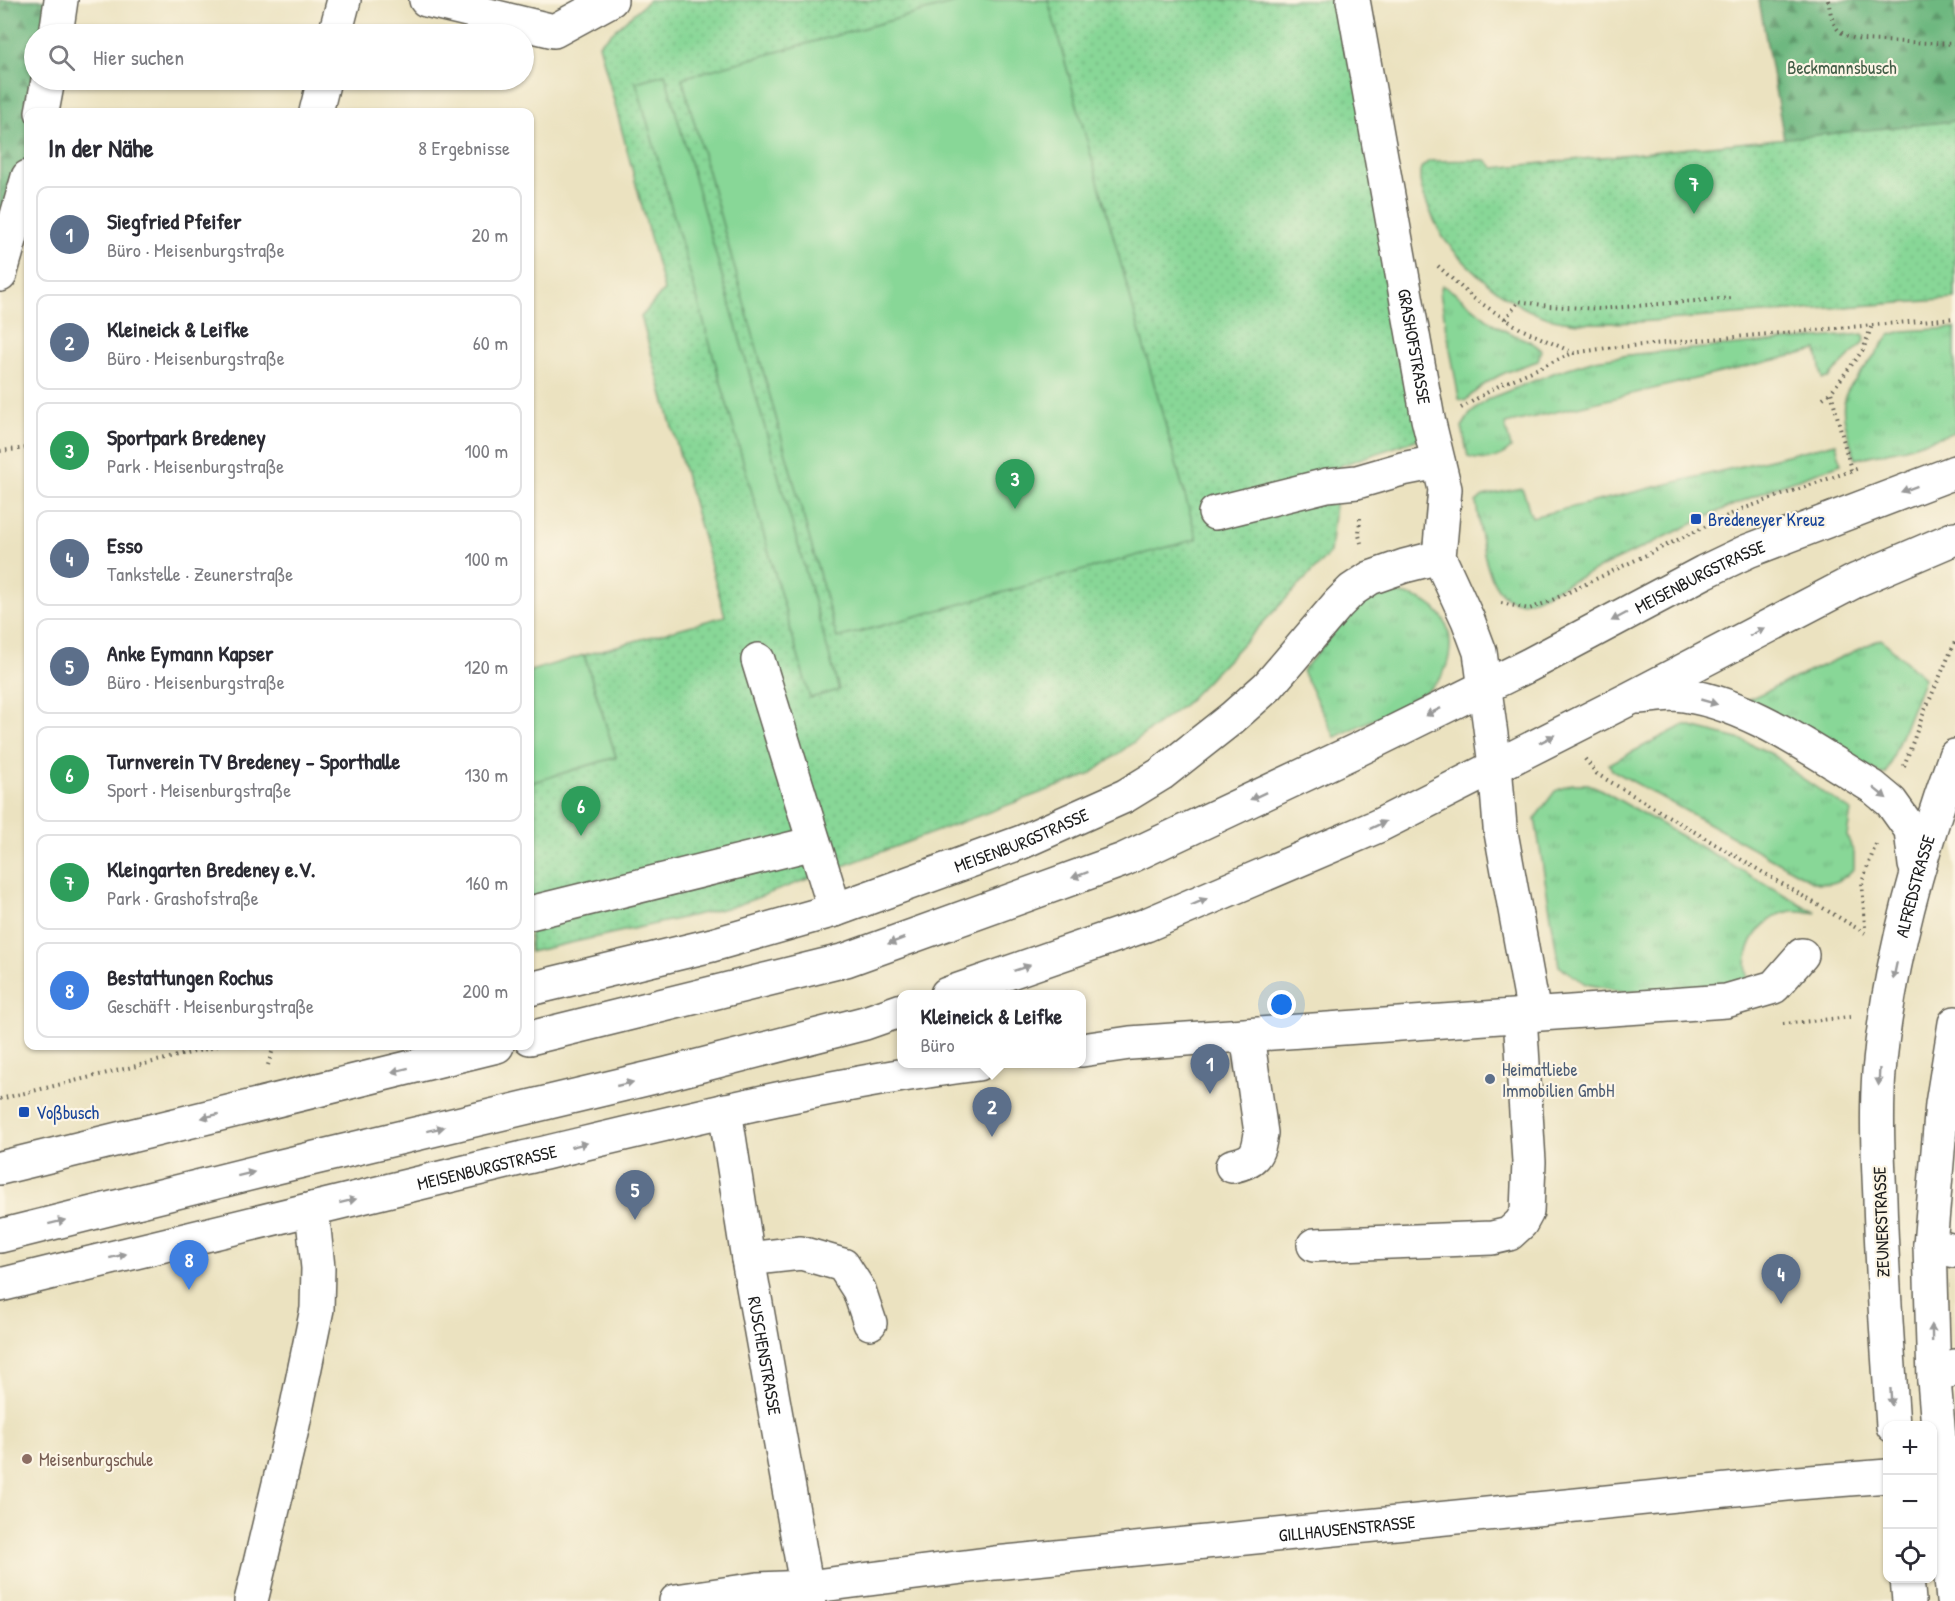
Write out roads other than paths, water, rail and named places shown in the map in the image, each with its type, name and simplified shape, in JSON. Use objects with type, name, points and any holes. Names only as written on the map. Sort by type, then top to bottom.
[{"type":"street","points":[[57,24],[61,0]]},
{"type":"street","points":[[338,24],[344,0]]},
{"type":"street","points":[[426,0],[525,24]]},
{"type":"street","points":[[534,26],[554,31],[611,0]]},
{"type":"street","name":"GRASHOFSTRASSE","points":[[1353,0],[1428,419],[1445,489],[1439,557],[1480,652],[1486,686]]},
{"type":"street","points":[[43,108],[46,90]]},
{"type":"street","points":[[316,108],[321,90]]},
{"type":"street","points":[[0,275],[24,191]]},
{"type":"street","points":[[1215,513],[1327,485],[1357,482],[1438,462]]},
{"type":"street","name":"MEISENBURGSTRASSE","points":[[534,1037],[846,960],[1123,860],[1357,750],[1529,665],[1748,551],[1955,472]]},
{"type":"street","points":[[959,990],[1146,925],[1378,826],[1857,580],[1955,538]]},
{"type":"street","name":"MEISENBURGSTRASSE","points":[[534,988],[712,945],[835,910],[1022,842],[1125,796],[1161,774],[1215,733],[1261,692],[1352,590],[1370,578],[1439,557]]},
{"type":"street","points":[[758,660],[835,910]]},
{"type":"street","points":[[1314,1245],[1492,1238],[1509,1234],[1521,1223],[1527,1212],[1529,1162],[1527,1014],[1500,827],[1486,686]]},
{"type":"street","points":[[1631,698],[1674,694],[1710,701],[1752,717],[1865,782],[1891,802],[1911,830],[1916,873]]},
{"type":"street","name":"ALFREDSTRASSE","points":[[1886,1019],[1916,873],[1932,818],[1955,756]]},
{"type":"street","points":[[534,912],[814,843]]},
{"type":"street","points":[[1086,1049],[1130,1043],[1726,1001],[1774,987],[1802,955]]},
{"type":"street","points":[[0,1236],[667,1074],[865,1023],[897,1012]]},
{"type":"street","name":"ZEUNERSTRASSE","points":[[1886,1019],[1879,1073],[1878,1135],[1883,1293],[1893,1421]]},
{"type":"street","points":[[1953,1601],[1944,1373],[1945,1192],[1942,1104],[1955,1023]]},
{"type":"street","points":[[1232,1166],[1249,1162],[1259,1149],[1261,1133],[1247,1035]]},
{"type":"street","points":[[0,1168],[482,1050]]},
{"type":"street","name":"MEISENBURGSTRASSE","points":[[0,1285],[725,1110],[945,1068]]},
{"type":"street","name":"RUSCHENSTRASSE","points":[[725,1110],[748,1259],[808,1594]]},
{"type":"street","points":[[251,1601],[293,1425],[317,1309],[318,1268],[312,1209]]},
{"type":"street","points":[[748,1259],[801,1252],[843,1265],[859,1290],[870,1323]]},
{"type":"street","name":"GILLHAUSENSTRASSE","points":[[676,1601],[758,1589],[808,1594],[995,1563],[1883,1476]]},
{"type":"street","points":[[1907,1583],[1909,1601]]},
{"type":"place","name":"Kleingarten Bredeney e.V.","points":[[1694,214]]},
{"type":"place","name":"Sportpark Bredeney","points":[[1015,509]]},
{"type":"place","name":"Bredeneyer Kreuz","points":[[1696,519]]},
{"type":"place","name":"Turnverein TV Bredeney - Sporthalle","points":[[581,836]]},
{"type":"place","name":"Heimatliebe Immobilien GmbH","points":[[1490,1079]]},
{"type":"place","name":"Siegfried Pfeifer","points":[[1210,1094]]},
{"type":"place","name":"Voßbusch","points":[[24,1112]]},
{"type":"place","name":"Kleineick & Leifke","points":[[992,1137]]},
{"type":"place","name":"Anke Eymann Kapser","points":[[635,1220]]},
{"type":"place","name":"Bestattungen Rochus","points":[[189,1290]]},
{"type":"place","name":"Esso","points":[[1781,1304]]},
{"type":"place","name":"Meisenburgschule","points":[[27,1459]]},
{"type":"park label","name":"Beckmannsbusch","points":[[1842,67]]}]
